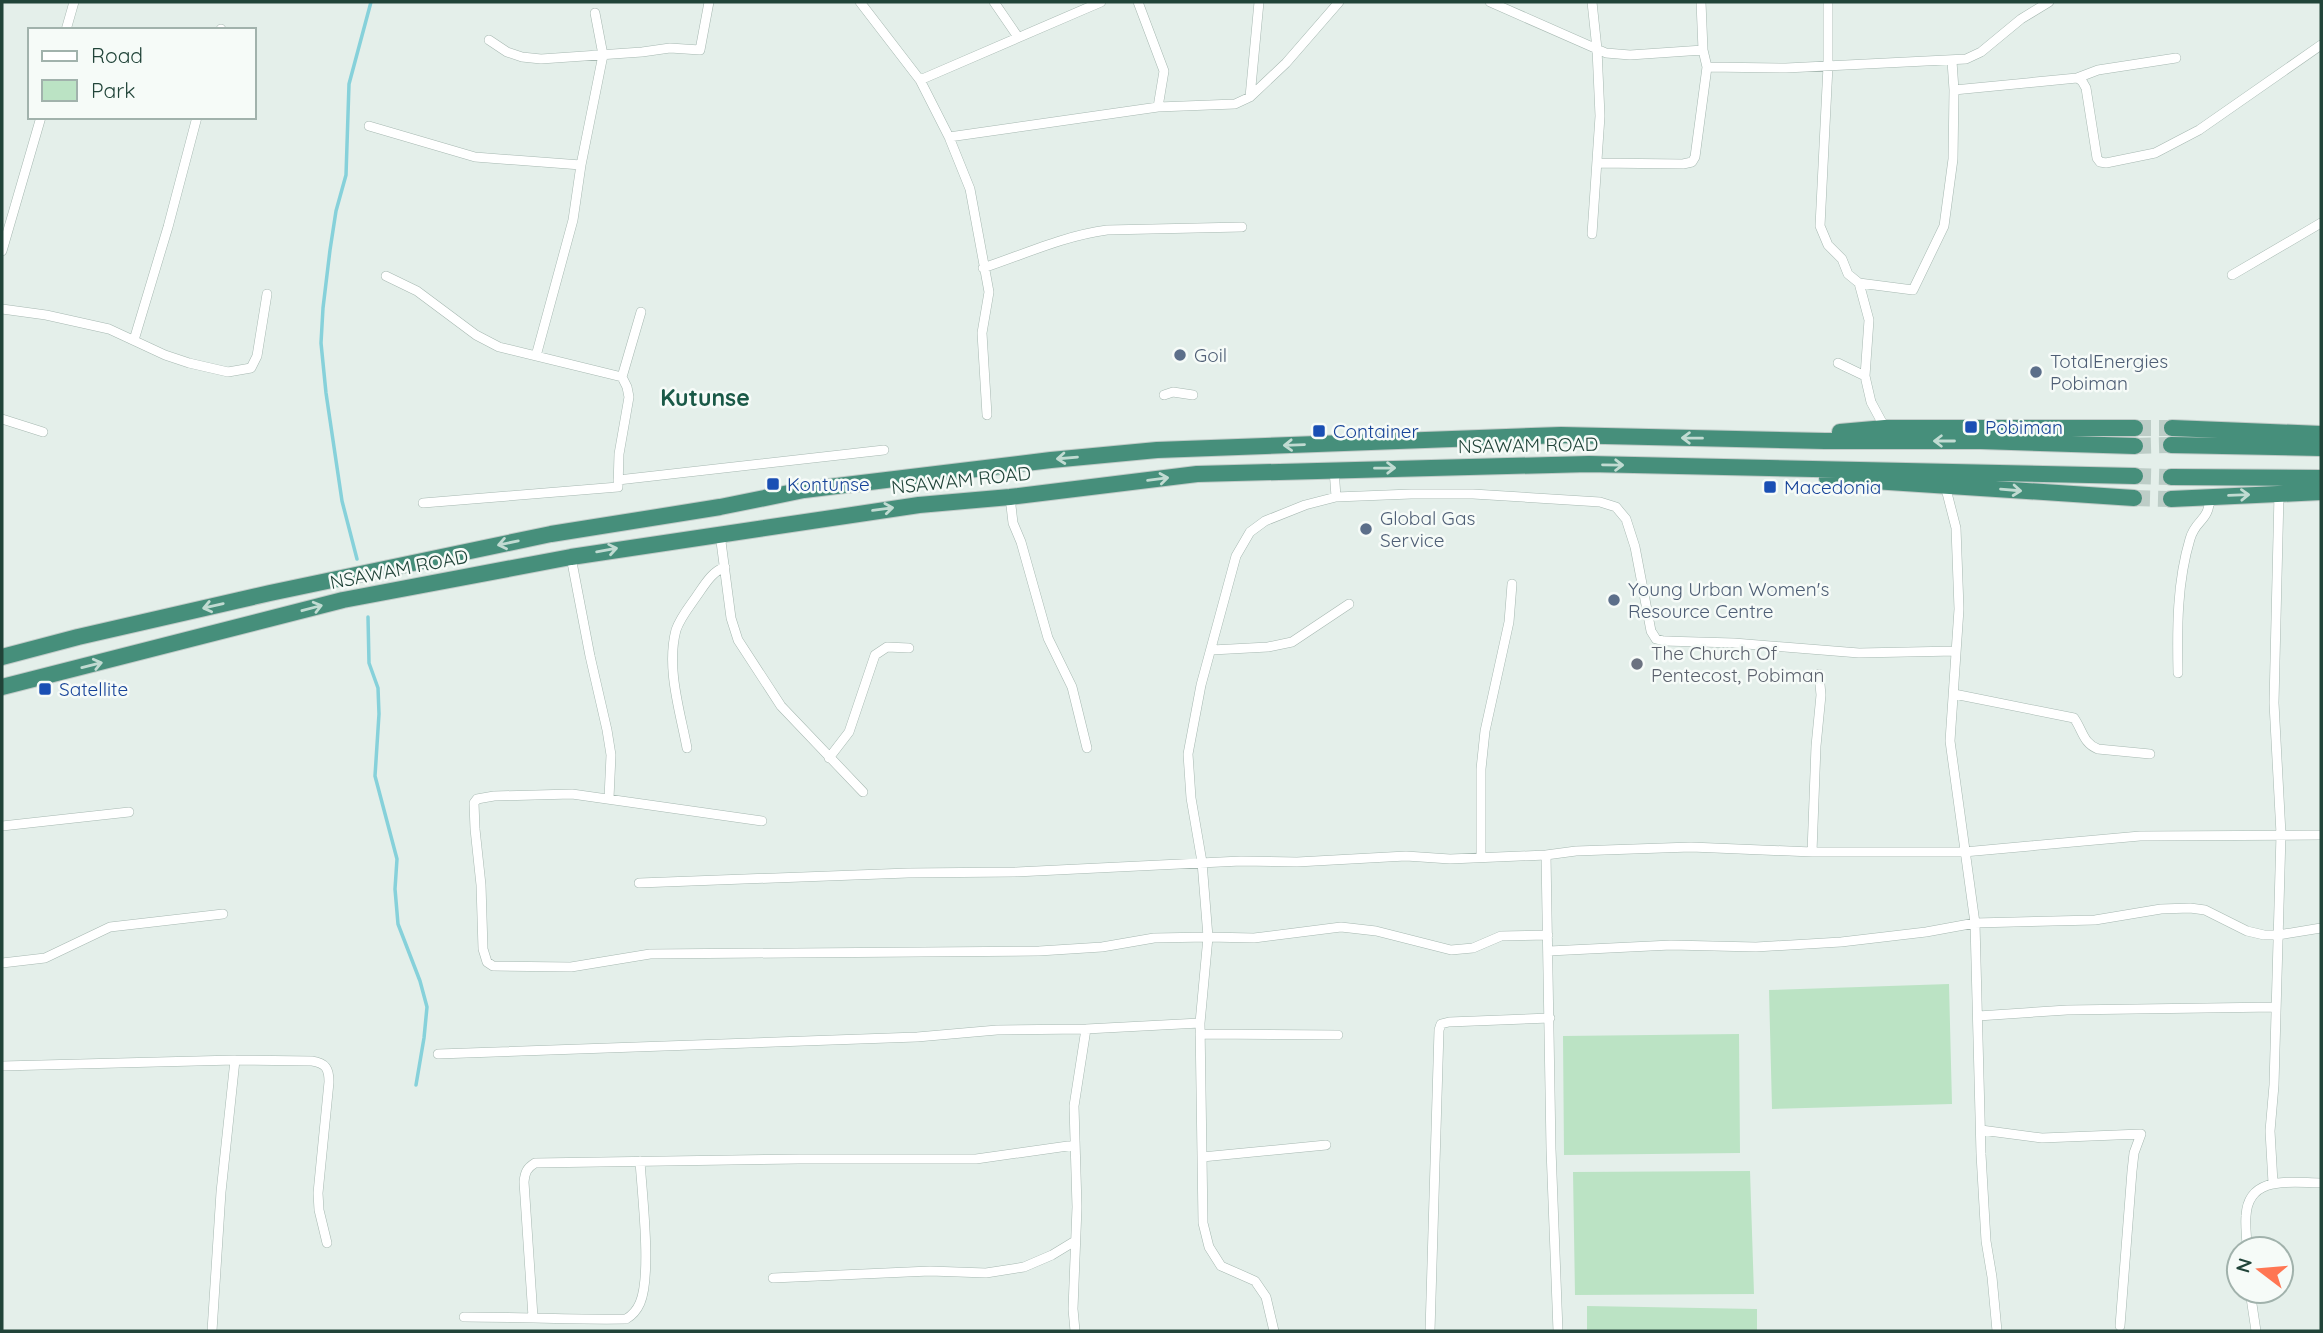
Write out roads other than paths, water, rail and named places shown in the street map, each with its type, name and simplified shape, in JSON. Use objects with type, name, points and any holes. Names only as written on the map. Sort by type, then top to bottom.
[{"type":"highway","name":"NSAWAM ROAD","points":[[1741,439],[1885,429],[2135,428]]},
{"type":"highway","points":[[2172,428],[2321,435]]},
{"type":"highway","name":"NSAWAM ROAD","points":[[2,657],[220,604],[551,534],[720,507],[804,490],[1051,460],[1157,450],[1360,443],[1465,436],[1981,441],[2135,446]]},
{"type":"highway","points":[[2171,446],[2321,448]]},
{"type":"highway","name":"NSAWAM ROAD","points":[[2,687],[342,600],[571,556],[919,505],[1010,497],[1197,474],[1589,464],[2135,476]]},
{"type":"highway","name":"NSAWAM ROAD","points":[[1773,467],[1830,479],[2134,498]]},
{"type":"highway","points":[[2171,477],[2321,478]]},
{"type":"highway","points":[[2171,499],[2321,492]]},
{"type":"highway","points":[[551,534],[560,546],[554,560]]},
{"type":"street","points":[[67,28],[74,2]]},
{"type":"street","points":[[489,40],[522,57],[541,59],[679,48],[700,50],[709,2]]},
{"type":"street","points":[[860,2],[920,80],[949,137],[970,189],[989,292],[982,333],[987,415]]},
{"type":"street","points":[[994,2],[1018,37]]},
{"type":"street","points":[[920,80],[1101,2]]},
{"type":"street","points":[[1138,2],[1164,71],[1158,107]]},
{"type":"street","points":[[1250,97],[1259,2]]},
{"type":"street","points":[[949,137],[1158,107],[1235,104],[1250,97],[1286,63],[1339,2]]},
{"type":"street","points":[[1490,2],[1618,55],[1703,50]]},
{"type":"street","points":[[1592,2],[1600,116],[1592,234]]},
{"type":"street","points":[[1597,163],[1692,162],[1695,157],[1707,67],[1703,50],[1701,2]]},
{"type":"street","points":[[1828,2],[1828,66],[1820,226],[1828,245],[1842,260],[1848,274],[1859,283],[1913,290],[1944,226],[1952,159],[1952,61]]},
{"type":"street","points":[[1707,67],[1786,68],[1966,59],[1982,52],[2021,19],[2049,2]]},
{"type":"street","points":[[536,356],[573,220],[603,55],[595,13]]},
{"type":"street","points":[[2077,78],[2086,88],[2097,158],[2106,163],[2155,153],[2199,130],[2321,45]]},
{"type":"street","points":[[1954,90],[2077,78],[2098,70],[2176,58]]},
{"type":"street","points":[[2,251],[40,119]]},
{"type":"street","points":[[134,340],[196,119]]},
{"type":"street","points":[[369,126],[475,158],[581,165]]},
{"type":"street","points":[[2232,275],[2321,223]]},
{"type":"street","points":[[984,268],[1042,245],[1086,233],[1107,230],[1242,227]]},
{"type":"street","points":[[386,276],[417,291],[483,340],[499,347],[622,377]]},
{"type":"street","points":[[1859,283],[1869,320],[1865,376],[1871,402],[1885,429]]},
{"type":"street","points":[[2,309],[108,329],[165,355],[228,372],[251,368],[257,356],[267,294]]},
{"type":"street","points":[[423,503],[618,487],[619,454],[629,397],[622,377],[641,312]]},
{"type":"street","points":[[1838,363],[1865,376]]},
{"type":"street","points":[[1164,395],[1173,392],[1193,395]]},
{"type":"street","points":[[2,418],[43,432]]},
{"type":"street","points":[[618,480],[884,450]]},
{"type":"street","points":[[1334,469],[1336,497]]},
{"type":"street","points":[[1945,485],[1956,528],[1959,609],[1950,741],[1975,923],[1980,1130],[1986,1241],[1997,1331]]},
{"type":"street","points":[[1274,1331],[1266,1297],[1255,1281],[1221,1266],[1209,1247],[1203,1223],[1200,1023],[1208,937],[1202,862],[1191,798],[1188,754],[1201,685],[1219,615],[1236,556],[1250,532],[1265,521],[1305,505],[1336,497],[1473,494],[1600,502],[1616,507],[1626,519],[1635,547],[1651,631],[1656,639],[1859,653],[1956,651]]},
{"type":"street","points":[[2273,1183],[2270,1131],[2274,1085],[2281,834],[2274,703],[2279,494]]},
{"type":"street","points":[[2178,673],[2178,611],[2188,548],[2194,529],[2209,512],[2210,496]]},
{"type":"street","points":[[1010,497],[1013,523],[1021,542],[1048,638],[1072,687],[1087,748]]},
{"type":"street","points":[[720,534],[732,618],[738,640],[781,706],[863,792]]},
{"type":"street","points":[[571,556],[607,730],[611,771],[609,798]]},
{"type":"street","points":[[687,748],[674,672],[676,632],[699,592],[714,573],[725,566]]},
{"type":"street","points":[[1481,857],[1481,769],[1485,731],[1507,634],[1512,584]]},
{"type":"street","points":[[1212,650],[1268,648],[1292,642],[1349,604]]},
{"type":"street","points":[[829,758],[849,732],[875,654],[887,647],[909,648]]},
{"type":"street","points":[[1812,852],[1821,695],[1819,674]]},
{"type":"street","points":[[1954,694],[2074,719],[2085,741],[2098,750],[2150,754]]},
{"type":"street","points":[[762,821],[572,794],[480,798],[475,801],[475,829],[481,885],[483,948],[487,962],[507,967],[571,967],[650,954],[1040,951],[1102,947],[1154,939],[1254,938],[1341,927],[1376,931],[1451,950],[1473,948],[1501,936],[1548,935]]},
{"type":"street","points":[[2,826],[129,812]]},
{"type":"street","points":[[639,883],[908,873],[1015,872],[1202,862],[1297,862],[1406,856],[1450,859],[1691,847],[1812,852],[1964,852],[2140,836],[2321,835]]},
{"type":"street","points":[[1546,855],[1551,1149],[1558,1331]]},
{"type":"street","points":[[1549,951],[1671,945],[1756,947],[1841,942],[1975,923],[2095,920],[2161,909],[2190,908],[2205,910],[2247,931],[2264,935],[2321,928]]},
{"type":"street","points":[[2,963],[45,957],[110,927],[223,914]]},
{"type":"street","points":[[1978,1016],[2067,1010],[2276,1007]]},
{"type":"street","points":[[1430,1331],[1441,1024],[1550,1018]]},
{"type":"street","points":[[438,1054],[917,1037],[997,1030],[1200,1023]]},
{"type":"street","points":[[1075,1331],[1073,1309],[1077,1207],[1074,1106],[1086,1029]]},
{"type":"street","points":[[1200,1034],[1338,1035]]},
{"type":"street","points":[[212,1331],[235,1060]]},
{"type":"street","points":[[2,1066],[235,1060],[312,1061],[326,1066],[329,1083],[318,1180],[319,1210],[327,1243]]},
{"type":"street","points":[[1980,1130],[2042,1138],[2141,1133],[2134,1153],[2132,1171],[2120,1326]]},
{"type":"street","points":[[533,1317],[524,1182],[528,1167],[535,1163],[976,1159],[1075,1145]]},
{"type":"street","points":[[1202,1157],[1326,1146]]},
{"type":"street","points":[[464,1317],[626,1320],[641,1299],[644,1270],[640,1161]]},
{"type":"street","points":[[2246,1235],[2245,1214],[2249,1199],[2262,1186],[2273,1183],[2321,1183]]},
{"type":"street","points":[[773,1278],[930,1270],[986,1273],[1024,1267],[1075,1241]]},
{"type":"street","points":[[2252,1305],[2256,1331]]},
{"type":"waterway","points":[[357,559],[342,501],[321,343],[330,250],[336,211],[346,175],[349,84],[371,2]]},
{"type":"waterway","points":[[368,617],[369,663],[378,688],[375,776],[397,859],[395,889],[398,924],[427,1007],[416,1085]]},
{"type":"tunnel","points":[[2135,428],[2172,428]]},
{"type":"tunnel","points":[[2135,446],[2171,445]]},
{"type":"tunnel","points":[[2135,476],[2171,477]]},
{"type":"tunnel","points":[[2134,498],[2171,499]]},
{"type":"place","name":"Goil","points":[[1180,355]]},
{"type":"place","name":"TotalEnergies Pobiman","points":[[2036,372]]},
{"type":"place","name":"Pobiman","points":[[1971,427]]},
{"type":"place","name":"Container","points":[[1319,431]]},
{"type":"place","name":"Kontunse","points":[[773,484]]},
{"type":"place","name":"Macedonia","points":[[1770,487]]},
{"type":"place","name":"Global Gas Service","points":[[1366,529]]},
{"type":"place","name":"Young Urban Women's Resource Centre","points":[[1614,600]]},
{"type":"place","name":"The Church Of Pentecost, Pobiman","points":[[1637,664]]},
{"type":"place","name":"Satellite","points":[[45,689]]},
{"type":"district","name":"Kutunse","points":[[705,397]]}]
